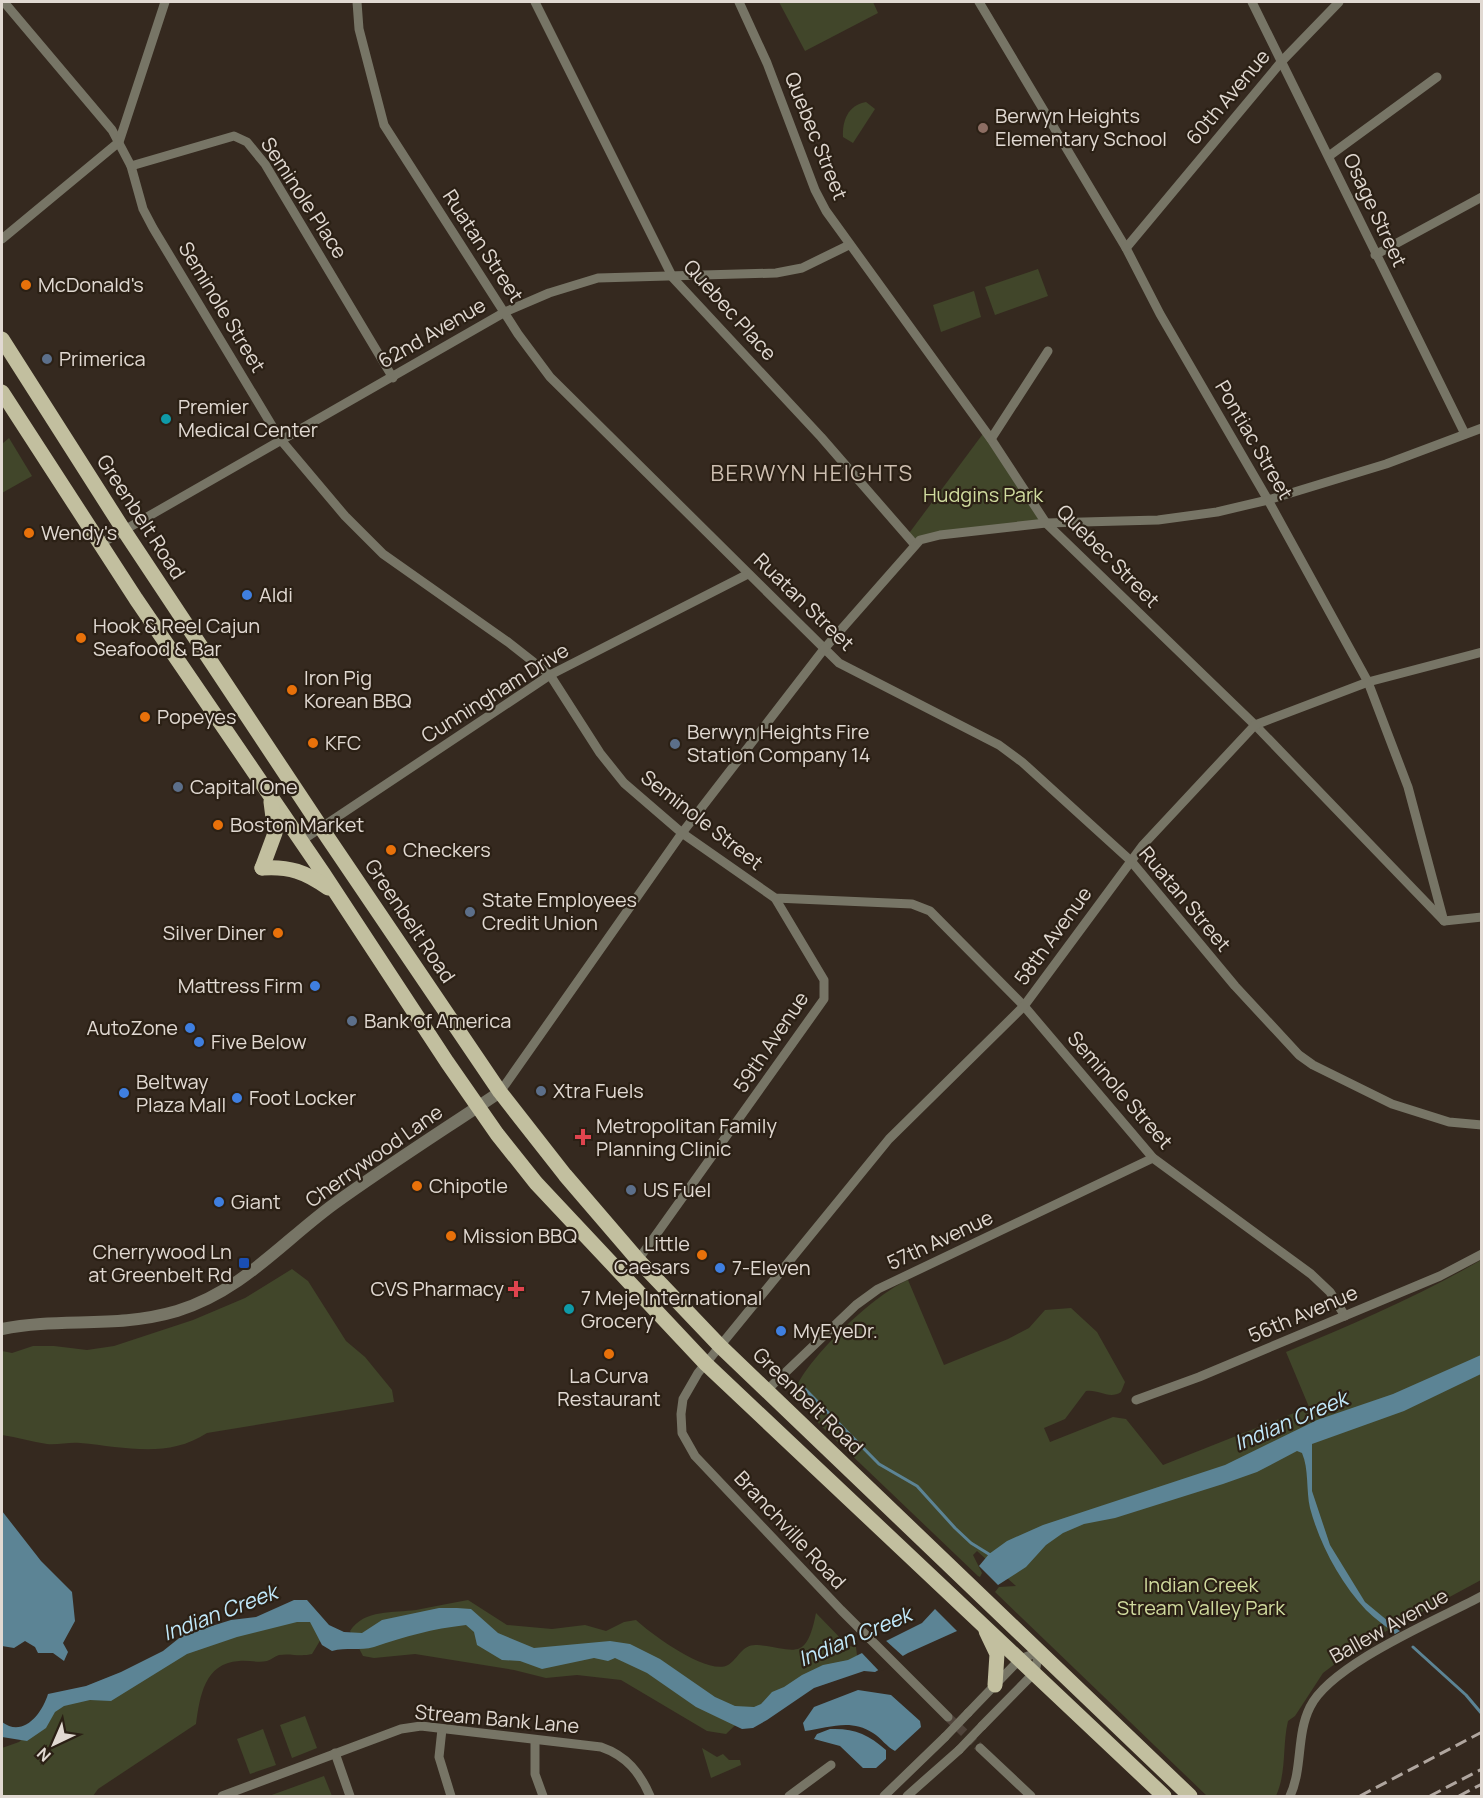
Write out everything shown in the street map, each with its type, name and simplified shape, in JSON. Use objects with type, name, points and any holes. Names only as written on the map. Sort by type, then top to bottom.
[{"type":"main road","name":"Greenbelt Road","points":[[2,339],[123,529],[321,828],[500,1092],[580,1193],[638,1260],[720,1346],[1190,1797]]},
{"type":"main road","points":[[2,392],[100,544],[336,892],[477,1107],[554,1204],[706,1364],[1035,1672],[1164,1797]]},
{"type":"main road","points":[[268,793],[275,818],[275,833],[262,868],[288,867],[303,872],[336,892]]},
{"type":"main road","points":[[984,1625],[997,1654],[995,1685]]},
{"type":"street","name":"Seminole Street","points":[[4,2],[112,130],[131,166],[143,210],[280,439],[345,516],[383,554],[508,642],[550,675],[615,774],[682,832],[775,898],[922,906],[1024,1006],[1153,1158],[1311,1274],[1330,1292],[1345,1316]]},
{"type":"street","points":[[2,239],[119,142],[165,2]]},
{"type":"street","name":"Ruatan Street","points":[[357,2],[361,39],[384,124],[505,312],[550,377],[824,649],[849,668],[999,745],[1022,762],[1131,861],[1235,986],[1299,1055],[1313,1065],[1392,1104],[1449,1122],[1482,1125]]},
{"type":"street","name":"Quebec Place","points":[[535,2],[673,278],[821,437],[915,545]]},
{"type":"street","name":"Quebec Street","points":[[740,2],[767,63],[815,190],[849,245],[991,440],[1046,523],[1255,725],[1444,921]]},
{"type":"street","name":"Pontiac Street","points":[[979,2],[1126,248],[1160,314],[1268,500],[1368,682],[1408,787],[1444,921]]},
{"type":"street","name":"Osage Street","points":[[1252,2],[1465,434]]},
{"type":"street","name":"60th Avenue","points":[[1126,248],[1282,61],[1339,2]]},
{"type":"street","points":[[1329,156],[1437,77]]},
{"type":"street","name":"Seminole Place","points":[[131,166],[234,136],[247,142],[265,164],[393,378]]},
{"type":"street","points":[[1375,255],[1482,198]]},
{"type":"street","name":"62nd Avenue","points":[[100,544],[505,312],[549,293],[598,278],[673,278],[789,272],[849,245]]},
{"type":"street","points":[[991,440],[1048,351]]},
{"type":"street","points":[[500,1092],[682,832],[824,649],[915,545],[924,538],[1046,523],[1158,520],[1217,512],[1268,500],[1386,464],[1482,428]]},
{"type":"street","name":"Cunningham Drive","points":[[301,842],[550,675],[748,574]]},
{"type":"street","name":"58th Avenue","points":[[720,1346],[889,1139],[1024,1006],[1131,861],[1255,725],[1368,682],[1482,652]]},
{"type":"street","name":"59th Avenue","points":[[638,1260],[820,1005],[824,980],[775,898]]},
{"type":"street","points":[[1444,921],[1482,917]]},
{"type":"street","name":"Cherrywood Lane","points":[[2,1329],[131,1321],[203,1302],[253,1273],[333,1205],[500,1092]]},
{"type":"street","name":"57th Avenue","points":[[766,1391],[869,1294],[1153,1158]]},
{"type":"street","name":"56th Avenue","points":[[1136,1400],[1440,1276],[1482,1254]]},
{"type":"street","name":"Branchville Road","points":[[720,1346],[688,1388],[681,1406],[682,1433],[690,1449],[870,1640],[948,1717]]},
{"type":"street","name":"Ballew Avenue","points":[[1290,1797],[1299,1772],[1301,1740],[1306,1717],[1323,1688],[1349,1667],[1482,1596]]},
{"type":"street","points":[[884,1797],[1020,1659],[1039,1652]]},
{"type":"street","points":[[907,1797],[958,1750],[1035,1672],[1039,1652]]},
{"type":"street","name":"Stream Bank Lane","points":[[222,1797],[240,1793],[335,1753],[401,1729],[421,1726],[601,1747],[614,1751],[639,1773],[650,1797]]},
{"type":"street","points":[[442,1729],[439,1757],[451,1797]]},
{"type":"street","points":[[535,1740],[535,1774],[543,1797]]},
{"type":"street","points":[[980,1748],[1030,1797]]},
{"type":"street","points":[[335,1753],[350,1797]]},
{"type":"street","points":[[789,1797],[831,1765]]},
{"type":"green space","points":[[779,2],[873,2],[878,13],[805,51]]},
{"type":"green space","points":[[866,102],[875,109],[853,143],[843,137],[845,120],[855,106]]},
{"type":"green space","points":[[1038,269],[1048,296],[995,315],[985,287]]},
{"type":"green space","points":[[974,291],[981,317],[941,332],[933,305]]},
{"type":"green space","name":"Hudgins Park","points":[[985,431],[1046,523],[920,540],[907,536]]},
{"type":"green space","points":[[9,438],[32,476],[2,493],[2,444]]},
{"type":"green space","name":"Indian Creek Stream Valley Park","points":[[1481,1260],[1481,1580],[1357,1647],[1323,1673],[1295,1716],[1288,1721],[1282,1777],[1276,1796],[1207,1796],[995,1592],[999,1587],[1016,1586],[977,1551],[973,1555],[982,1573],[980,1577],[978,1576],[820,1425],[793,1393],[793,1386],[797,1386],[816,1358],[846,1326],[879,1298],[908,1280],[944,1365],[1029,1328],[1045,1310],[1071,1308],[1097,1332],[1125,1382],[1121,1392],[1117,1394],[1108,1395],[1086,1391],[1065,1419],[1044,1428],[1050,1442],[1113,1417],[1126,1419],[1163,1465],[1309,1407],[1286,1352],[1410,1298]]},
{"type":"green space","points":[[292,1269],[308,1281],[346,1341],[365,1357],[392,1390],[394,1402],[207,1433],[192,1441],[161,1449],[76,1443],[47,1444],[2,1435],[2,1351],[12,1353],[33,1346],[87,1350],[114,1346],[193,1320],[245,1298]]},
{"type":"green space","points":[[468,1600],[507,1625],[552,1629],[585,1625],[606,1631],[624,1622],[636,1620],[680,1652],[707,1665],[719,1667],[728,1665],[744,1649],[752,1645],[789,1650],[803,1646],[808,1640],[816,1613],[848,1646],[856,1647],[858,1664],[749,1712],[726,1734],[707,1731],[621,1680],[577,1675],[546,1678],[514,1670],[415,1654],[374,1658],[363,1656],[350,1631],[356,1624],[371,1615],[416,1610]]},
{"type":"green space","points":[[303,1609],[321,1639],[312,1654],[279,1655],[267,1661],[239,1661],[227,1663],[218,1668],[211,1675],[202,1693],[196,1724],[98,1789],[93,1796],[2,1796],[2,1748],[19,1742],[60,1703],[154,1664]]},
{"type":"green space","points":[[305,1716],[317,1748],[292,1758],[280,1725]]},
{"type":"green space","points":[[263,1729],[276,1765],[250,1774],[237,1739]]},
{"type":"green space","points":[[702,1748],[717,1757],[723,1754],[729,1760],[740,1760],[741,1765],[711,1778]]},
{"type":"green space","points":[[324,1776],[332,1796],[269,1796]]},
{"type":"water","name":"Indian Creek","points":[[1481,1355],[1481,1374],[1404,1411],[1312,1444],[1312,1491],[1330,1545],[1365,1602],[1400,1631],[1395,1634],[1366,1610],[1332,1562],[1314,1522],[1304,1459],[1302,1453],[1297,1451],[1257,1472],[1223,1484],[1115,1518],[1084,1524],[1063,1533],[1046,1545],[1026,1567],[998,1585],[979,1566],[989,1554],[1007,1541],[1043,1525],[1225,1465],[1317,1420],[1393,1394]]},
{"type":"water","points":[[2,1511],[41,1561],[72,1592],[75,1621],[63,1643],[68,1652],[64,1661],[53,1653],[38,1653],[35,1647],[25,1641],[14,1648],[2,1646]]},
{"type":"water","points":[[294,1600],[307,1600],[329,1625],[344,1632],[362,1633],[382,1620],[439,1608],[457,1608],[471,1609],[498,1633],[534,1648],[610,1641],[630,1644],[660,1659],[715,1697],[735,1706],[754,1707],[761,1704],[772,1692],[802,1675],[823,1665],[848,1660],[922,1623],[935,1609],[957,1631],[908,1653],[875,1672],[864,1671],[814,1688],[753,1728],[742,1729],[696,1707],[647,1673],[615,1658],[608,1661],[594,1658],[542,1669],[520,1661],[502,1660],[477,1645],[474,1632],[466,1625],[419,1633],[369,1648],[332,1651],[322,1645],[310,1622],[297,1622],[237,1637],[187,1654],[111,1701],[90,1700],[64,1706],[55,1712],[46,1728],[27,1741],[2,1737],[2,1722],[17,1727],[31,1722],[41,1709],[48,1694],[86,1686],[121,1672],[163,1651],[183,1635],[231,1620],[256,1617]]},
{"type":"water","points":[[858,1690],[891,1695],[920,1721],[921,1727],[895,1751],[873,1733],[856,1726],[839,1725],[805,1731],[803,1723],[814,1707]]},
{"type":"water","points":[[830,1729],[854,1731],[867,1736],[886,1750],[886,1759],[876,1768],[863,1768],[840,1746],[814,1739],[817,1734]]},
{"type":"pier","points":[[884,1639],[905,1658],[880,1672],[860,1651]]},
{"type":"waterway","points":[[803,1387],[879,1464],[917,1486],[971,1543],[992,1556]]},
{"type":"waterway","points":[[1413,1647],[1466,1695],[1482,1714]]},
{"type":"tunnel","points":[[948,1717],[980,1748]]},
{"type":"railway","points":[[1360,1796],[1482,1732]]},
{"type":"railway","points":[[1430,1796],[1482,1769]]},
{"type":"railway","points":[[1459,1796],[1482,1784]]},
{"type":"place","name":"Berwyn Heights Elementary School","points":[[983,128]]},
{"type":"place","name":"McDonald's","points":[[26,285]]},
{"type":"place","name":"Primerica","points":[[47,359]]},
{"type":"place","name":"Premier Medical Center","points":[[166,419]]},
{"type":"place","name":"Wendy's","points":[[29,533]]},
{"type":"place","name":"Aldi","points":[[247,595]]},
{"type":"place","name":"Hook & Reel Cajun Seafood & Bar","points":[[81,638]]},
{"type":"place","name":"Iron Pig Korean BBQ","points":[[292,690]]},
{"type":"place","name":"Popeyes","points":[[145,717]]},
{"type":"place","name":"KFC","points":[[313,743]]},
{"type":"place","name":"Berwyn Heights Fire Station Company 14","points":[[675,744]]},
{"type":"place","name":"Capital One","points":[[178,787]]},
{"type":"place","name":"Boston Market","points":[[218,825]]},
{"type":"place","name":"Checkers","points":[[391,850]]},
{"type":"place","name":"State Employees Credit Union","points":[[470,912]]},
{"type":"place","name":"Silver Diner","points":[[278,933]]},
{"type":"place","name":"Mattress Firm","points":[[315,986]]},
{"type":"place","name":"Bank of America","points":[[352,1021]]},
{"type":"place","name":"AutoZone","points":[[190,1028]]},
{"type":"place","name":"Five Below","points":[[199,1042]]},
{"type":"place","name":"Xtra Fuels","points":[[541,1091]]},
{"type":"place","name":"Beltway Plaza Mall","points":[[124,1093]]},
{"type":"place","name":"Foot Locker","points":[[237,1098]]},
{"type":"place","name":"Metropolitan Family Planning Clinic","points":[[583,1137]]},
{"type":"place","name":"Chipotle","points":[[417,1186]]},
{"type":"place","name":"US Fuel","points":[[631,1190]]},
{"type":"place","name":"Giant","points":[[219,1202]]},
{"type":"place","name":"Mission BBQ","points":[[451,1236]]},
{"type":"place","name":"Little Caesars","points":[[702,1255]]},
{"type":"place","name":"Cherrywood Ln at Greenbelt Rd","points":[[244,1263]]},
{"type":"place","name":"7-Eleven","points":[[720,1268]]},
{"type":"place","name":"CVS Pharmacy","points":[[516,1289]]},
{"type":"place","name":"7 Meje International Grocery","points":[[569,1309]]},
{"type":"place","name":"MyEyeDr.","points":[[781,1331]]},
{"type":"place","name":"La Curva Restaurant","points":[[609,1354]]},
{"type":"district","name":"BERWYN HEIGHTS","points":[[812,473]]}]
